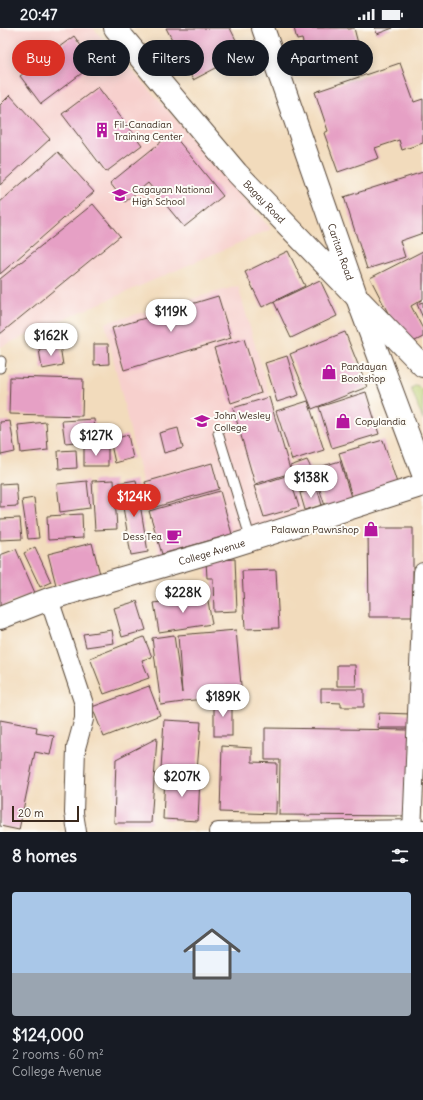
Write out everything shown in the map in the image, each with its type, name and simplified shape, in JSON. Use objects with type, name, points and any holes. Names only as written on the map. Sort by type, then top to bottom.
[{"type":"main road","name":"Bagay Road","points":[[114,28],[237,173],[423,366]]},
{"type":"main road","name":"Caritan Road","points":[[263,28],[356,296],[423,474]]},
{"type":"main road","name":"College Avenue","points":[[0,618],[50,599],[251,540],[423,485]]},
{"type":"street","points":[[218,832],[416,830],[423,572]]},
{"type":"street","points":[[50,599],[84,704],[84,719],[76,748],[74,814],[77,832]]},
{"type":"lane","points":[[218,432],[251,540]]},
{"type":"shaded area","name":"Cagayan National High School","points":[[0,28],[93,28],[104,40],[73,40],[73,76],[130,76],[130,69],[271,229],[0,347]]},
{"type":"shaded area","name":"John Wesley College","points":[[238,286],[305,518],[160,559],[105,323]]},
{"type":"green space","points":[[417,385],[423,391],[423,420],[411,388]]},
{"type":"building","points":[[166,28],[230,28],[236,40],[212,40],[212,70],[204,74],[204,40],[172,40]]},
{"type":"building","points":[[294,28],[354,28],[357,40],[302,39],[297,40]]},
{"type":"building","points":[[375,28],[393,28],[377,34]]},
{"type":"building","points":[[74,36],[77,40],[73,40],[73,76],[78,76],[41,104],[20,76],[65,76],[65,43]]},
{"type":"building","points":[[400,63],[414,102],[423,99],[423,143],[402,150],[399,140],[375,148],[379,158],[338,172],[324,133],[328,131],[315,92],[362,76],[373,76],[373,72]]},
{"type":"building","points":[[191,76],[201,76],[193,80]]},
{"type":"building","name":"Fil-Canadian Training Center","points":[[98,87],[142,145],[106,172],[62,114]]},
{"type":"building","points":[[10,95],[50,139],[0,185],[0,105]]},
{"type":"building","points":[[172,133],[223,196],[184,227],[148,183],[125,202],[110,183]]},
{"type":"building","points":[[58,152],[94,192],[0,274],[0,202]]},
{"type":"building","points":[[423,172],[423,233],[400,241],[405,257],[367,269],[344,197]]},
{"type":"building","points":[[93,204],[120,236],[0,334],[0,279]]},
{"type":"building","points":[[288,251],[305,286],[262,307],[245,272]]},
{"type":"building","points":[[423,251],[423,299],[411,306],[423,329],[423,337],[405,346],[370,278]]},
{"type":"building","points":[[320,280],[337,316],[291,338],[274,302]]},
{"type":"building","points":[[218,296],[231,338],[124,370],[112,328]]},
{"type":"building","points":[[423,302],[423,318],[417,304]]},
{"type":"building","points":[[345,332],[367,387],[312,409],[290,354]]},
{"type":"building","points":[[244,339],[261,393],[231,403],[214,348]]},
{"type":"building","points":[[94,344],[108,344],[109,364],[94,365]]},
{"type":"building","points":[[60,346],[63,365],[42,369],[39,349]]},
{"type":"building","points":[[287,356],[299,395],[277,402],[265,363]]},
{"type":"building","points":[[10,377],[83,379],[82,416],[9,414]]},
{"type":"building","points":[[366,392],[379,434],[332,448],[319,407]]},
{"type":"building","points":[[269,397],[291,473],[255,484],[233,408]]},
{"type":"building","points":[[308,401],[324,450],[292,460],[276,411]]},
{"type":"building","points":[[94,419],[96,440],[65,443],[62,421]]},
{"type":"building","points":[[10,421],[15,452],[1,455],[0,422]]},
{"type":"building","points":[[46,422],[48,450],[21,453],[18,425]]},
{"type":"building","points":[[178,428],[183,448],[164,453],[159,433]]},
{"type":"building","points":[[128,435],[133,458],[115,463],[110,440]]},
{"type":"building","points":[[383,440],[398,486],[353,500],[339,453]]},
{"type":"building","points":[[84,448],[108,448],[108,466],[84,466]]},
{"type":"building","points":[[76,450],[77,468],[59,469],[58,451]]},
{"type":"building","points":[[307,460],[311,468],[294,474],[290,466]]},
{"type":"building","points":[[340,461],[353,504],[327,512],[313,469]]},
{"type":"building","points":[[212,463],[219,489],[152,508],[145,482]]},
{"type":"building","points":[[312,471],[316,487],[299,492],[294,477]]},
{"type":"building","points":[[289,475],[299,507],[264,517],[254,486]]},
{"type":"building","points":[[114,480],[117,529],[95,530],[92,481]]},
{"type":"building","points":[[136,480],[148,552],[131,555],[119,483]]},
{"type":"building","points":[[87,481],[90,508],[60,512],[57,484]]},
{"type":"building","points":[[16,483],[18,506],[0,507],[0,484]]},
{"type":"building","points":[[317,488],[322,505],[305,510],[300,493]]},
{"type":"building","points":[[220,491],[232,534],[162,554],[149,511]]},
{"type":"building","points":[[34,498],[39,538],[28,539],[22,500]]},
{"type":"building","points":[[82,514],[83,538],[48,540],[47,516]]},
{"type":"building","points":[[20,518],[22,539],[0,540],[0,519]]},
{"type":"building","points":[[368,528],[413,528],[413,617],[369,617]]},
{"type":"building","points":[[92,543],[100,574],[56,585],[48,554]]},
{"type":"building","points":[[35,547],[51,582],[40,587],[24,553]]},
{"type":"building","points":[[16,549],[35,593],[0,607],[0,555]]},
{"type":"building","points":[[235,559],[237,611],[214,612],[213,578],[207,578],[206,561]]},
{"type":"building","points":[[276,570],[279,628],[245,629],[242,571]]},
{"type":"building","points":[[207,595],[212,624],[159,632],[154,603]]},
{"type":"building","points":[[137,601],[146,630],[122,637],[114,608]]},
{"type":"building","points":[[112,630],[114,643],[86,647],[83,634]]},
{"type":"building","points":[[236,630],[242,696],[183,701],[161,705],[152,638],[174,635],[182,693],[178,635]]},
{"type":"building","points":[[144,637],[152,657],[142,660],[149,678],[104,694],[90,658]]},
{"type":"building","points":[[337,665],[355,665],[356,686],[337,686]]},
{"type":"building","points":[[149,686],[160,715],[104,737],[92,707]]},
{"type":"building","points":[[321,689],[364,689],[364,707],[341,707],[341,703],[321,702]]},
{"type":"building","points":[[214,699],[232,699],[232,736],[214,736]]},
{"type":"building","points":[[379,713],[412,714],[412,728],[378,728]]},
{"type":"building","points":[[0,720],[37,727],[36,733],[54,736],[50,755],[35,752],[19,830],[0,826]]},
{"type":"building","points":[[164,720],[201,722],[197,771],[161,769]]},
{"type":"building","points":[[265,728],[412,730],[411,816],[279,815],[280,760],[265,760]]},
{"type":"building","points":[[157,738],[151,823],[114,823],[116,759]]},
{"type":"building","points":[[222,746],[252,748],[252,762],[277,763],[276,814],[220,812]]},
{"type":"building","points":[[165,775],[200,777],[198,821],[163,819]]},
{"type":"place","name":"Fil-Canadian Training Center","points":[[102,130]]},
{"type":"place","name":"Cagayan National High School","points":[[120,195]]},
{"type":"place","name":"Pandayan Bookshop","points":[[329,372]]},
{"type":"place","name":"John Wesley College","points":[[202,421]]},
{"type":"place","name":"Copylandia","points":[[343,421]]},
{"type":"place","name":"Palawan Pawnshop","points":[[371,529]]},
{"type":"place","name":"Dess Tea","points":[[174,536]]}]
